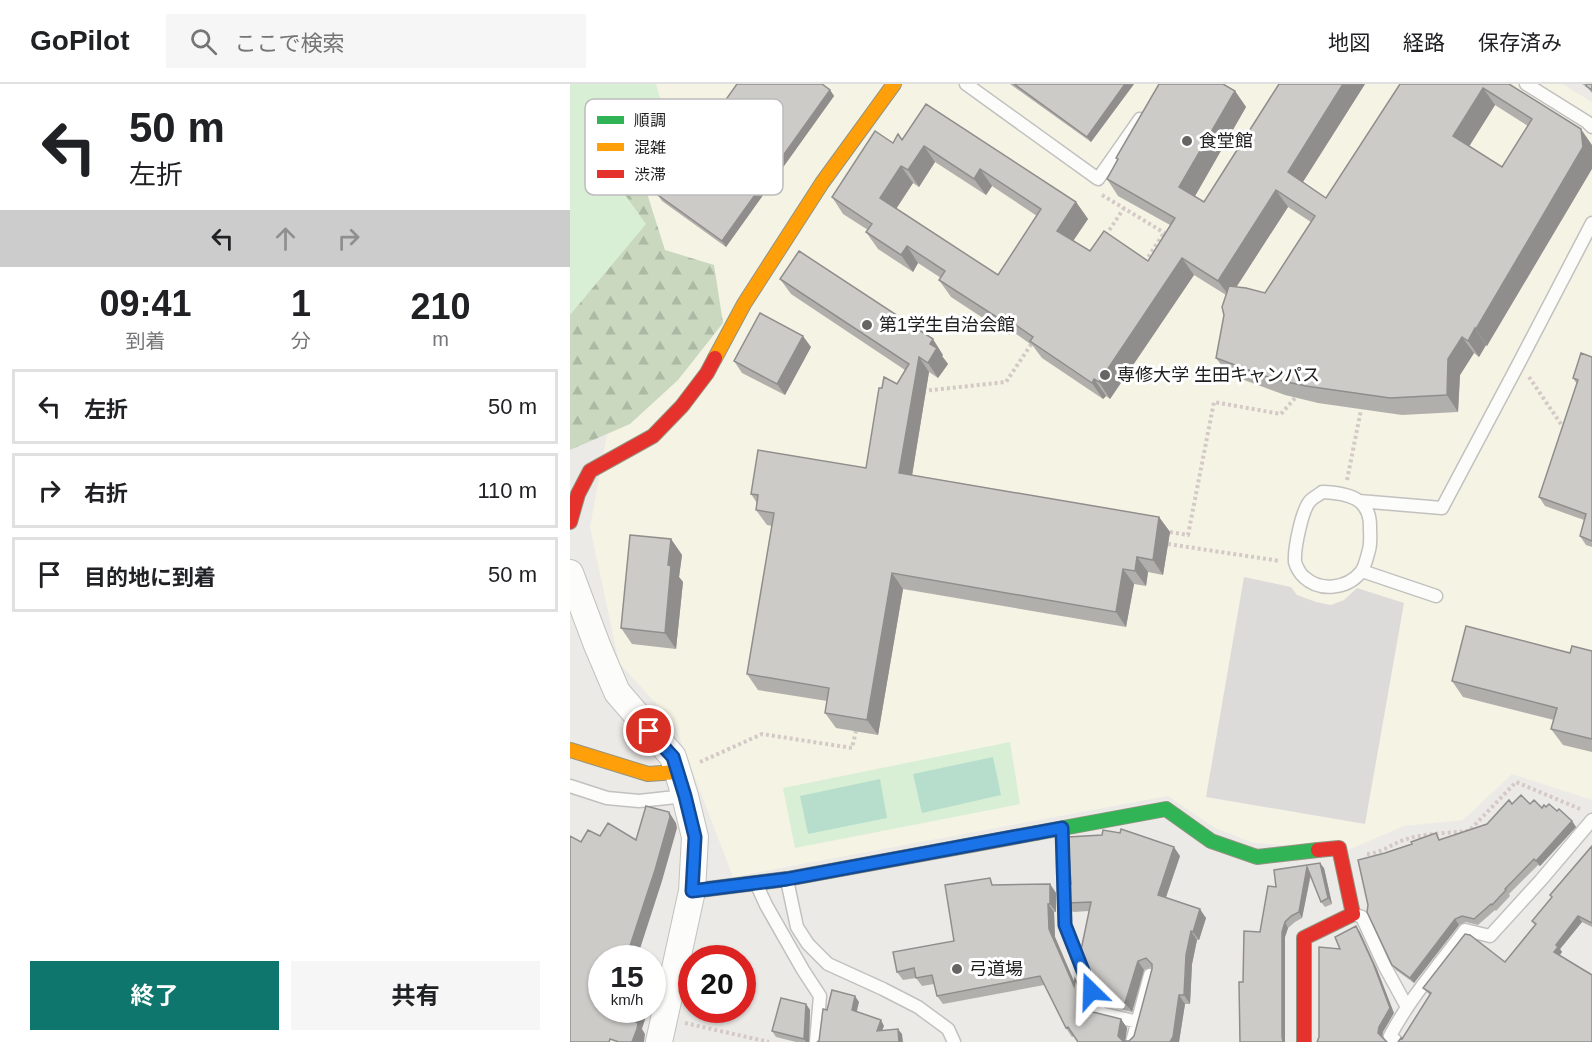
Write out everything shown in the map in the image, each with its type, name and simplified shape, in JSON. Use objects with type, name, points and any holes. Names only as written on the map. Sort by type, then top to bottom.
[{"type":"street","points":[[570,522],[578,494],[580,475],[653,436],[688,398],[707,373],[744,304],[822,183],[894,84]]},
{"type":"street","points":[[570,573],[617,692],[673,757],[695,837],[692,891],[662,1030]]},
{"type":"street","points":[[570,750],[648,774],[677,772]]},
{"type":"street","points":[[692,891],[787,879],[1166,809],[1211,841],[1257,857],[1339,848],[1353,914],[1304,938],[1304,1042]]},
{"type":"lane","points":[[966,84],[1098,179],[1145,112]]},
{"type":"lane","points":[[1526,84],[1592,127]]},
{"type":"lane","points":[[1359,501],[1442,508],[1592,223]]},
{"type":"lane","points":[[1322,492],[1335,492],[1343,495],[1359,501],[1367,508],[1371,519],[1370,544],[1362,571],[1347,583],[1333,588],[1315,585],[1302,576],[1295,563],[1298,532],[1309,501],[1322,492]]},
{"type":"lane","points":[[1362,571],[1436,596]]},
{"type":"lane","points":[[570,786],[607,798],[639,801],[685,796]]},
{"type":"lane","points":[[1397,1042],[1390,1036],[1407,1007],[1465,930],[1490,936],[1592,820]]},
{"type":"lane","points":[[1062,828],[1065,925],[1069,936],[1100,1013],[1138,1022]]},
{"type":"lane","points":[[787,879],[797,927],[808,944],[828,964],[918,1007],[948,1029],[954,1042]]},
{"type":"lane","points":[[756,883],[766,905],[820,996],[816,1042]]},
{"type":"lane","points":[[1353,914],[1362,917],[1407,1007]]},
{"type":"lane","points":[[1132,1042],[1150,975]]},
{"type":"path","points":[[1098,179],[1089,188],[1173,238]]},
{"type":"path","points":[[1104,237],[1124,208]]},
{"type":"path","points":[[1143,266],[1164,233]]},
{"type":"path","points":[[923,391],[1006,382],[1039,334]]},
{"type":"path","points":[[1519,363],[1569,436]]},
{"type":"path","points":[[1170,532],[1188,535],[1214,402],[1281,414],[1295,398]]},
{"type":"path","points":[[1343,495],[1361,410]]},
{"type":"path","points":[[1168,544],[1295,563]]},
{"type":"path","points":[[677,772],[762,734],[852,748],[856,731]]},
{"type":"path","points":[[1341,856],[1376,853],[1406,839],[1469,831],[1516,782],[1581,809]]},
{"type":"path","points":[[662,1030],[769,1042]]},
{"type":"shaded area","name":"専修大学 生田キャンパス","points":[[656,84],[1562,84],[1592,102],[1592,800],[1512,774],[1463,820],[1404,826],[1348,850],[1253,843],[1215,828],[1168,796],[733,877],[674,723],[619,663],[590,527],[646,224],[625,195],[783,195],[783,99],[660,99]]},
{"type":"shaded area","points":[[1244,577],[1291,587],[1297,595],[1331,605],[1344,600],[1357,588],[1404,603],[1365,824],[1206,797]]},
{"type":"green space","points":[[570,84],[639,84],[653,99],[585,99],[585,195],[648,195],[665,250],[714,265],[723,323],[678,380],[630,424],[570,450]]},
{"type":"green space","points":[[570,84],[656,84],[660,99],[585,99],[585,195],[625,195],[646,224],[570,315]]},
{"type":"green space","points":[[1010,742],[1020,804],[795,848],[783,788]]},
{"type":"green space","points":[[993,757],[1001,795],[922,813],[913,774]]},
{"type":"green space","points":[[880,779],[887,818],[808,834],[800,796]]},
{"type":"building","points":[[737,84],[822,84],[830,90],[783,156],[783,99],[726,99]]},
{"type":"building","points":[[1014,84],[1125,84],[1087,137]]},
{"type":"building","points":[[1159,84],[1223,84],[1235,91],[1179,187],[1204,202],[1279,84],[1343,84],[1288,172],[1326,198],[1400,84],[1509,84],[1581,129],[1583,147],[1476,329],[1468,341],[1462,337],[1448,359],[1447,395],[1390,398],[1306,386],[1273,379],[1216,358],[1224,315],[1222,307],[1229,286],[1265,293],[1315,216],[1276,190],[1218,281],[1182,258],[1099,382],[1094,379],[1092,383],[1030,341],[1033,337],[1000,314],[998,318],[939,280],[945,271],[907,246],[901,255],[866,232],[872,224],[832,197],[875,131],[893,143],[898,134],[902,140],[926,104],[1076,202],[1057,231],[1090,251],[1104,231],[1148,261],[1175,218],[1107,179],[1118,159],[1116,158]],"holes":[[[1483,88],[1532,119],[1502,167],[1453,136]],[[924,146],[974,179],[980,169],[1041,209],[998,275],[880,198],[901,166],[908,170]]]},
{"type":"building","points":[[1592,84],[1592,90],[1586,86]]},
{"type":"building","points":[[658,195],[755,195],[722,241]]},
{"type":"building","points":[[799,251],[933,339],[930,344],[937,348],[928,363],[919,357],[899,473],[1159,517],[1153,560],[1137,557],[1135,571],[1123,569],[1116,612],[892,573],[867,720],[825,713],[829,688],[747,674],[774,513],[756,510],[758,495],[751,494],[758,450],[866,468],[879,388],[882,388],[884,377],[897,384],[909,364],[780,279]]},
{"type":"building","points":[[760,313],[803,336],[777,384],[734,361]]},
{"type":"building","points":[[1581,353],[1592,357],[1592,541],[1580,536],[1586,514],[1539,497],[1578,380],[1573,378]]},
{"type":"building","points":[[630,535],[671,539],[665,633],[621,628]]},
{"type":"building","points":[[1466,626],[1570,653],[1572,646],[1592,651],[1592,739],[1551,729],[1557,708],[1452,681]]},
{"type":"building","points":[[1521,795],[1530,804],[1534,800],[1542,808],[1549,804],[1557,811],[1559,809],[1572,821],[1492,905],[1474,919],[1462,916],[1455,919],[1410,978],[1392,965],[1367,912],[1368,905],[1358,860],[1412,844],[1411,842],[1436,833],[1439,840],[1487,824],[1509,800],[1512,804]]},
{"type":"building","points":[[646,806],[669,812],[670,817],[655,870],[630,945],[588,945],[588,1023],[638,1023],[637,1029],[632,1042],[610,1039],[609,1042],[570,1042],[570,836],[581,842],[588,830],[600,836],[608,823],[636,840]]},
{"type":"building","points":[[1121,829],[1174,847],[1158,895],[1200,909],[1193,932],[1191,931],[1186,955],[1184,995],[1179,995],[1173,1037],[1170,1042],[1078,1042],[1068,1027],[1066,1028],[1040,976],[937,996],[932,975],[916,978],[914,968],[897,972],[893,952],[954,941],[945,885],[990,878],[992,885],[1050,884],[1049,929],[1074,986],[1075,979],[1089,1011],[1121,1019],[1118,1036],[1123,1041],[1129,1041],[1134,1036],[1152,964],[1146,958],[1138,961],[1125,1003],[1100,997],[1081,950],[1091,902],[1067,903],[1066,884],[1071,884],[1068,837],[1102,835],[1103,830],[1120,833]]},
{"type":"building","points":[[1592,846],[1592,923],[1578,916],[1556,945],[1558,947],[1554,952],[1592,975],[1592,1042],[1398,1042],[1431,993],[1423,988],[1465,934],[1470,935],[1505,962],[1536,924],[1532,921],[1552,897],[1550,895]]},
{"type":"building","points":[[1320,863],[1328,898],[1321,902],[1307,867],[1299,912],[1285,922],[1282,932],[1283,1042],[1240,1042],[1239,982],[1243,982],[1244,931],[1260,932],[1268,886],[1276,887],[1274,870]]},
{"type":"building","points":[[1356,926],[1390,1008],[1378,1033],[1387,1042],[1317,1042],[1319,1037],[1319,947],[1340,949],[1335,937]]},
{"type":"building","points":[[832,990],[855,996],[852,1010],[881,1020],[877,1031],[898,1029],[899,1042],[817,1042],[823,1009],[827,1010]]},
{"type":"building","points":[[781,998],[806,1004],[804,1039],[772,1031]]},
{"type":"traffic: fast","points":[[1036,833],[1166,809],[1211,841],[1257,857],[1318,850]]},
{"type":"traffic: slow","points":[[715,358],[744,304],[822,183],[894,84]]},
{"type":"traffic: slow","points":[[570,750],[648,774],[677,772]]},
{"type":"traffic: slow","points":[[692,891],[787,879],[1036,833]]},
{"type":"traffic: jam","points":[[570,522],[578,494],[590,471],[653,436],[682,406],[707,373],[715,358]]},
{"type":"traffic: jam","points":[[1304,1042],[1304,938],[1353,914],[1339,848],[1318,850]]},
{"type":"place","name":"食堂館","points":[[1187,141]]},
{"type":"place","name":"第1学生自治会館","points":[[867,325]]},
{"type":"place","name":"専修大学 生田キャンパス","points":[[1105,375]]},
{"type":"place","name":"弓道場","points":[[957,969]]},
{"type":"route","points":[[649,731],[673,757],[685,796],[695,837],[692,891],[787,879],[1062,828],[1065,925],[1091,991]]}]
